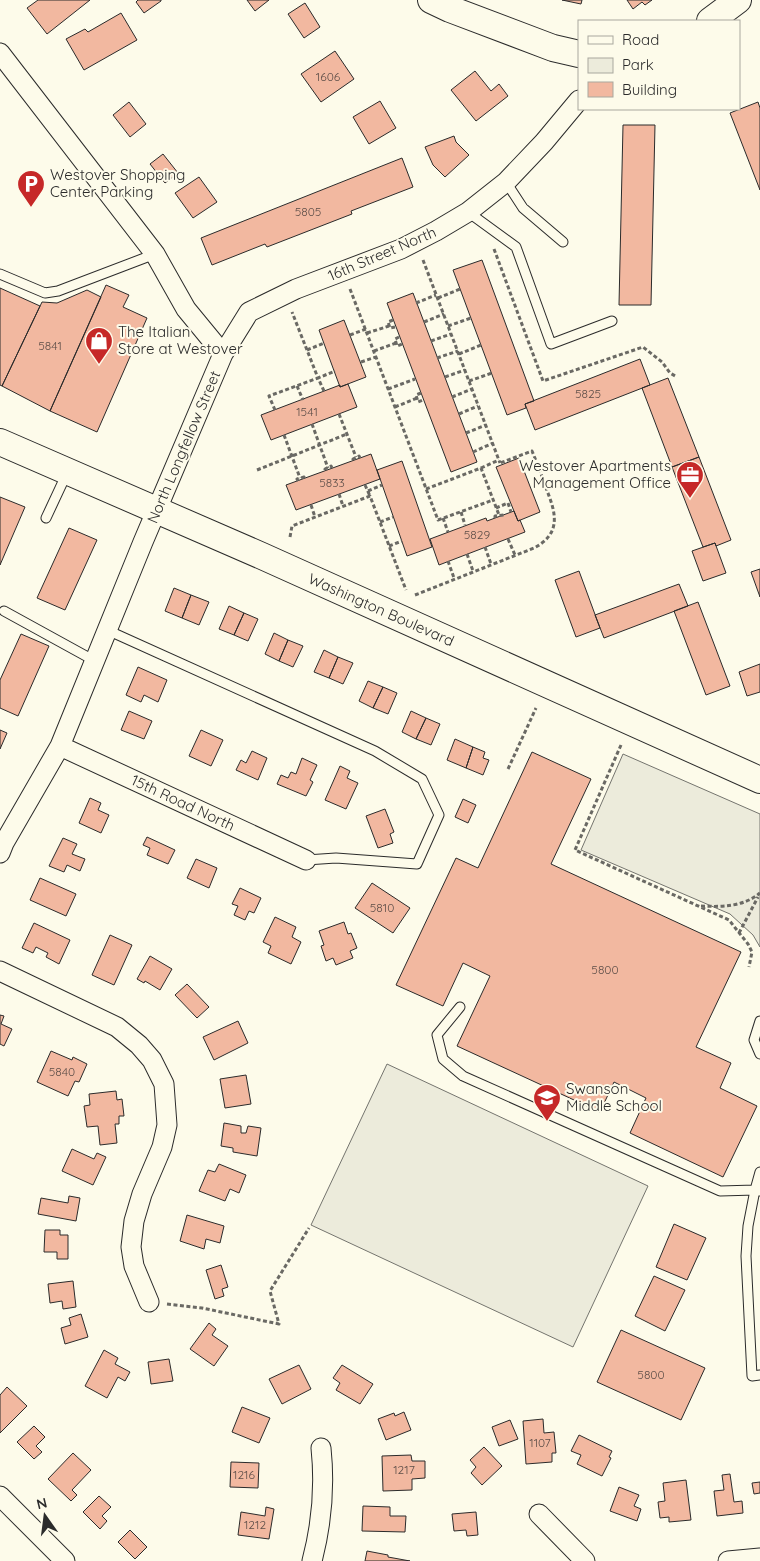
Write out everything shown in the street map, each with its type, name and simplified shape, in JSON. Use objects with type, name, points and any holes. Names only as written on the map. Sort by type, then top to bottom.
[{"type":"main road","points":[[431,0],[553,48],[578,54]]},
{"type":"main road","points":[[711,20],[738,0]]},
{"type":"main road","name":"Washington Boulevard","points":[[0,442],[760,780]]},
{"type":"street","name":"North Longfellow Street","points":[[0,53],[155,254],[186,309],[223,354],[156,510],[60,746],[1,846]]},
{"type":"street","name":"16th Street North","points":[[223,354],[250,312],[296,289],[401,249],[436,232],[468,212],[506,182],[544,142],[578,101]]},
{"type":"street","name":"15th Road North","points":[[60,746],[306,860]]},
{"type":"street","points":[[0,971],[117,1027],[139,1045],[152,1060],[164,1084],[167,1125],[162,1147],[142,1194],[134,1221],[131,1247],[134,1266],[149,1302]]},
{"type":"street","points":[[312,1561],[321,1522],[324,1480],[321,1448]]},
{"type":"street","points":[[0,1496],[58,1559]]},
{"type":"street","points":[[539,1514],[585,1561]]},
{"type":"street","points":[[728,1561],[760,1558]]},
{"type":"lane","points":[[506,182],[523,208],[563,242]]},
{"type":"lane","points":[[468,212],[516,247],[551,344],[612,320]]},
{"type":"lane","points":[[0,274],[45,293],[58,291],[155,254]]},
{"type":"lane","points":[[46,518],[67,473]]},
{"type":"lane","points":[[4,611],[95,661]]},
{"type":"lane","points":[[108,630],[375,751],[422,779],[440,815],[417,864],[336,858],[306,860]]},
{"type":"lane","points":[[460,1007],[437,1035],[443,1059],[463,1076],[720,1191],[757,1191]]},
{"type":"lane","points":[[760,1021],[754,1040],[760,1054]]},
{"type":"lane","points":[[756,1376],[746,1256],[748,1226],[760,1172]]},
{"type":"path","points":[[423,260],[500,463]]},
{"type":"path","points":[[350,289],[438,520],[493,500]]},
{"type":"path","points":[[416,303],[460,289]]},
{"type":"path","points":[[292,312],[324,392]]},
{"type":"path","points":[[424,322],[444,314]]},
{"type":"path","points":[[448,326],[471,318]]},
{"type":"path","points":[[389,326],[388,322],[393,320]]},
{"type":"path","points":[[367,333],[389,326],[390,328],[395,327]]},
{"type":"path","points":[[350,334],[366,329]]},
{"type":"path","points":[[431,341],[451,334]]},
{"type":"path","points":[[396,343],[395,339],[399,337]]},
{"type":"path","points":[[374,351],[396,343],[397,346],[402,344]]},
{"type":"path","points":[[307,350],[324,344]]},
{"type":"path","points":[[438,358],[481,346]]},
{"type":"path","points":[[360,362],[376,357]]},
{"type":"path","points":[[445,377],[465,370]]},
{"type":"path","points":[[275,410],[269,396],[335,371]]},
{"type":"path","points":[[469,381],[492,373]]},
{"type":"path","points":[[388,389],[415,379]]},
{"type":"path","points":[[297,386],[302,400]]},
{"type":"path","points":[[452,397],[472,389]]},
{"type":"path","points":[[395,407],[417,398],[416,395],[421,393]]},
{"type":"path","points":[[417,398],[418,402],[423,400]]},
{"type":"path","points":[[458,414],[478,406]]},
{"type":"path","points":[[339,414],[356,458]]},
{"type":"path","points":[[312,424],[328,469]]},
{"type":"path","points":[[466,433],[486,425]]},
{"type":"path","points":[[257,470],[347,434]]},
{"type":"path","points":[[284,435],[301,479]]},
{"type":"path","points":[[473,452],[493,444]]},
{"type":"path","points":[[416,595],[454,578],[534,548],[552,534],[554,526],[554,509],[532,451],[426,489]]},
{"type":"path","points":[[481,468],[496,508],[501,515],[495,516],[495,518]]},
{"type":"path","points":[[365,485],[406,590]]},
{"type":"path","points":[[368,491],[382,485]]},
{"type":"path","points":[[338,494],[343,506]]},
{"type":"path","points":[[290,537],[292,526],[370,496]]},
{"type":"path","points":[[496,508],[508,503],[511,512]]},
{"type":"path","points":[[311,505],[315,517]]},
{"type":"path","points":[[460,512],[465,525]]},
{"type":"path","points":[[380,522],[393,516]]},
{"type":"path","points":[[443,518],[448,532]]},
{"type":"path","points":[[508,539],[515,555]]},
{"type":"path","points":[[389,546],[402,541]]},
{"type":"path","points":[[485,547],[491,564]]},
{"type":"path","points":[[467,554],[473,571]]},
{"type":"path","points":[[448,561],[454,578]]},
{"type":"path","points":[[508,769],[536,708]]},
{"type":"path","points":[[621,745],[576,850],[729,920],[752,952],[749,967]]},
{"type":"path","points":[[699,906],[736,904],[750,900],[760,894]]},
{"type":"path","points":[[739,933],[748,911],[760,894]]},
{"type":"path","points":[[149,1302],[202,1308],[279,1324],[270,1291],[309,1228]]},
{"type":"green space","points":[[623,754],[760,814],[760,947],[753,935],[730,914],[581,850]]},
{"type":"green space","points":[[387,1064],[648,1186],[573,1347],[311,1225]]},
{"type":"building","points":[[38,0],[90,0],[47,34],[27,8]]},
{"type":"building","points":[[138,0],[161,1],[144,13],[136,2]]},
{"type":"building","points":[[247,0],[269,0],[255,11]]},
{"type":"building","points":[[562,0],[582,0],[581,4]]},
{"type":"building","points":[[627,0],[652,0],[645,5],[642,2],[633,9]]},
{"type":"building","points":[[305,3],[320,27],[304,38],[288,14]]},
{"type":"building","points":[[121,13],[137,40],[84,70],[66,39],[85,29],[88,32]]},
{"type":"building","points":[[335,51],[354,79],[321,102],[301,74]]},
{"type":"building","points":[[475,71],[491,91],[499,84],[508,96],[476,121],[451,90]]},
{"type":"building","points":[[380,101],[396,128],[369,144],[353,117]]},
{"type":"building","points":[[129,102],[146,124],[130,137],[113,115]]},
{"type":"building","points":[[758,102],[760,108],[760,190],[730,113]]},
{"type":"building","points":[[623,125],[655,125],[651,305],[619,305]]},
{"type":"building","points":[[454,136],[456,142],[469,155],[445,177],[433,165],[425,147]]},
{"type":"building","points":[[163,154],[178,173],[165,183],[150,164]]},
{"type":"building","points":[[402,158],[413,187],[351,211],[352,214],[267,247],[265,244],[212,265],[201,238]]},
{"type":"building","points":[[199,177],[217,202],[193,218],[175,193]]},
{"type":"building","points":[[482,260],[534,401],[525,404],[526,408],[507,415],[453,270]]},
{"type":"building","name":"The Italian Store at Westover","points":[[106,285],[129,295],[123,307],[147,318],[97,432],[50,411]]},
{"type":"building","points":[[0,288],[40,306],[2,386],[0,385]]},
{"type":"building","points":[[87,290],[101,297],[50,411],[2,386],[42,302],[57,303]]},
{"type":"building","points":[[413,293],[477,462],[451,472],[387,303]]},
{"type":"building","points":[[344,320],[366,377],[340,387],[319,330]]},
{"type":"building","points":[[640,359],[650,385],[535,430],[525,404]]},
{"type":"building","points":[[668,378],[699,457],[672,467],[642,388]]},
{"type":"building","points":[[348,384],[357,407],[271,440],[261,415],[340,385],[340,387]]},
{"type":"building","points":[[371,454],[380,479],[296,510],[286,485]]},
{"type":"building","points":[[699,457],[731,540],[716,546],[715,543],[703,547],[672,467]]},
{"type":"building","points":[[519,458],[540,512],[518,521],[496,467]]},
{"type":"building","points":[[402,461],[432,547],[407,556],[377,470]]},
{"type":"building","points":[[0,497],[25,507],[0,565]]},
{"type":"building","points":[[514,511],[525,532],[439,565],[430,539],[486,518],[487,521]]},
{"type":"building","points":[[69,528],[97,540],[65,610],[37,598]]},
{"type":"building","points":[[715,543],[726,573],[703,581],[692,551]]},
{"type":"building","points":[[760,569],[760,597],[751,572]]},
{"type":"building","points":[[579,571],[600,628],[576,637],[555,580]]},
{"type":"building","points":[[679,584],[688,606],[604,638],[595,615]]},
{"type":"building","points":[[174,588],[191,595],[182,618],[165,611]]},
{"type":"building","points":[[191,595],[209,602],[199,625],[182,618]]},
{"type":"building","points":[[698,602],[730,686],[706,695],[674,611]]},
{"type":"building","points":[[229,606],[244,613],[234,635],[219,629]]},
{"type":"building","points":[[244,613],[258,619],[248,641],[234,635]]},
{"type":"building","points":[[274,633],[288,640],[279,661],[265,654]]},
{"type":"building","points":[[21,634],[49,646],[18,716],[0,708],[0,680]]},
{"type":"building","points":[[288,640],[303,646],[293,667],[279,661]]},
{"type":"building","points":[[324,650],[338,657],[329,678],[314,672]]},
{"type":"building","points":[[338,657],[353,663],[343,684],[329,678]]},
{"type":"building","points":[[760,664],[760,692],[747,696],[739,672]]},
{"type":"building","points":[[138,667],[167,680],[158,702],[144,695],[141,702],[126,695]]},
{"type":"building","points":[[368,681],[383,687],[373,708],[359,701]]},
{"type":"building","points":[[383,687],[397,693],[388,714],[373,708]]},
{"type":"building","points":[[129,711],[152,721],[144,739],[121,730]]},
{"type":"building","points":[[411,711],[426,718],[416,739],[402,732]]},
{"type":"building","points":[[426,718],[440,724],[431,745],[416,739]]},
{"type":"building","points":[[0,730],[7,733],[0,749]]},
{"type":"building","points":[[201,730],[223,740],[211,766],[189,756]]},
{"type":"building","points":[[455,739],[473,747],[466,768],[447,760]]},
{"type":"building","points":[[473,747],[485,752],[483,758],[489,760],[483,775],[466,768]]},
{"type":"building","points":[[252,751],[267,758],[258,780],[236,770],[241,760],[246,763]]},
{"type":"building","name":"Swanson Middle School","points":[[532,752],[591,779],[551,864],[741,952],[696,1047],[731,1063],[720,1088],[757,1106],[723,1177],[630,1133],[646,1098],[614,1082],[600,1112],[457,1046],[490,976],[463,963],[443,1006],[396,985],[456,858],[478,868]]},
{"type":"building","points":[[302,758],[317,765],[310,780],[313,782],[306,796],[277,784],[281,775],[288,778],[291,772],[296,774]]},
{"type":"building","points":[[340,766],[350,771],[347,778],[358,783],[346,809],[325,800]]},
{"type":"building","points":[[90,798],[101,803],[98,810],[109,815],[101,833],[79,823]]},
{"type":"building","points":[[463,799],[476,805],[468,823],[455,817]]},
{"type":"building","points":[[385,809],[394,832],[390,834],[393,843],[378,848],[366,816]]},
{"type":"building","points":[[147,837],[175,850],[168,864],[147,855],[150,848],[143,845]]},
{"type":"building","points":[[63,838],[77,844],[72,854],[85,859],[80,871],[67,865],[64,872],[49,866]]},
{"type":"building","points":[[196,859],[217,868],[209,888],[187,878]]},
{"type":"building","points":[[40,878],[76,894],[66,916],[30,900]]},
{"type":"building","points":[[372,883],[410,908],[393,933],[355,908]]},
{"type":"building","points":[[240,888],[261,898],[254,913],[249,911],[245,920],[234,915],[238,906],[232,904]]},
{"type":"building","points":[[275,917],[296,927],[292,937],[301,942],[291,964],[268,953],[271,946],[263,942]]},
{"type":"building","points":[[344,922],[348,934],[351,933],[357,948],[350,951],[353,958],[336,965],[333,958],[326,961],[321,946],[324,945],[319,931]]},
{"type":"building","points":[[34,923],[70,940],[59,964],[46,957],[48,953],[36,947],[33,953],[22,948]]},
{"type":"building","points":[[110,935],[132,945],[114,985],[92,975]]},
{"type":"building","points":[[150,956],[172,969],[160,990],[145,981],[144,983],[137,979]]},
{"type":"building","points":[[187,984],[209,1007],[197,1018],[175,995]]},
{"type":"building","points":[[0,1015],[4,1016],[1,1024],[12,1029],[4,1046],[0,1044]]},
{"type":"building","points":[[238,1021],[248,1043],[214,1060],[203,1037]]},
{"type":"building","points":[[51,1051],[72,1060],[73,1057],[87,1064],[79,1082],[75,1081],[68,1096],[37,1082]]},
{"type":"building","points":[[246,1075],[251,1104],[225,1108],[220,1079]]},
{"type":"building","points":[[116,1091],[117,1100],[122,1099],[124,1116],[119,1116],[119,1124],[115,1124],[117,1143],[100,1145],[98,1126],[87,1127],[84,1106],[90,1105],[89,1094]]},
{"type":"building","points":[[224,1123],[241,1126],[241,1133],[246,1133],[248,1126],[261,1128],[257,1156],[233,1152],[233,1148],[221,1146]]},
{"type":"building","points":[[72,1149],[94,1159],[97,1153],[106,1157],[93,1185],[62,1171]]},
{"type":"building","points":[[219,1164],[246,1175],[239,1193],[230,1189],[225,1201],[199,1191],[208,1170],[215,1172]]},
{"type":"building","points":[[69,1196],[80,1198],[76,1221],[38,1214],[41,1198],[68,1203]]},
{"type":"building","points":[[187,1215],[224,1226],[220,1243],[206,1239],[204,1249],[180,1241]]},
{"type":"building","points":[[674,1224],[706,1238],[687,1280],[656,1267]]},
{"type":"building","points":[[45,1230],[60,1230],[60,1235],[68,1235],[68,1259],[57,1259],[57,1252],[44,1252]]},
{"type":"building","points":[[221,1265],[228,1287],[222,1289],[224,1296],[215,1299],[206,1270]]},
{"type":"building","points":[[654,1276],[685,1290],[665,1331],[635,1316]]},
{"type":"building","points":[[73,1281],[76,1307],[63,1309],[62,1301],[50,1303],[48,1284]]},
{"type":"building","points":[[81,1314],[88,1337],[65,1344],[61,1328],[71,1325],[69,1318]]},
{"type":"building","points":[[209,1323],[216,1329],[212,1335],[228,1346],[214,1366],[190,1349]]},
{"type":"building","points":[[621,1330],[705,1368],[681,1420],[597,1382]]},
{"type":"building","points":[[104,1350],[118,1358],[115,1364],[130,1372],[125,1381],[118,1377],[107,1398],[85,1386]]},
{"type":"building","points":[[169,1359],[173,1381],[151,1384],[148,1362]]},
{"type":"building","points":[[299,1365],[311,1389],[282,1404],[269,1379]]},
{"type":"building","points":[[342,1365],[373,1384],[360,1404],[336,1390],[340,1383],[333,1378]]},
{"type":"building","points":[[7,1387],[27,1406],[0,1433],[0,1395]]},
{"type":"building","points":[[242,1407],[270,1418],[259,1443],[232,1432]]},
{"type":"building","points":[[404,1412],[411,1430],[386,1440],[378,1419],[394,1413],[395,1416]]},
{"type":"building","points":[[543,1419],[544,1433],[554,1432],[556,1453],[552,1453],[552,1462],[526,1464],[523,1421]]},
{"type":"building","points":[[510,1420],[518,1439],[499,1446],[492,1427]]},
{"type":"building","points":[[34,1426],[45,1437],[36,1446],[42,1452],[34,1459],[17,1442]]},
{"type":"building","points":[[579,1435],[612,1451],[609,1457],[611,1458],[602,1476],[577,1464],[581,1455],[571,1451]]},
{"type":"building","points":[[484,1447],[502,1466],[482,1485],[471,1473],[476,1467],[470,1460]]},
{"type":"building","points":[[73,1453],[91,1470],[72,1490],[77,1495],[71,1501],[48,1479]]},
{"type":"building","points":[[411,1455],[412,1461],[425,1461],[425,1478],[412,1479],[412,1490],[383,1491],[382,1456]]},
{"type":"building","points":[[231,1462],[259,1463],[258,1488],[230,1487]]},
{"type":"building","points":[[730,1474],[734,1502],[742,1501],[743,1513],[717,1516],[714,1491],[724,1490],[722,1475]]},
{"type":"building","points":[[686,1480],[691,1520],[669,1522],[669,1517],[660,1518],[658,1502],[665,1501],[663,1483]]},
{"type":"building","points":[[760,1482],[760,1493],[754,1494],[752,1483]]},
{"type":"building","points":[[619,1487],[639,1495],[634,1506],[641,1509],[637,1521],[610,1511]]},
{"type":"building","points":[[99,1496],[111,1507],[102,1516],[107,1521],[100,1529],[83,1512]]},
{"type":"building","points":[[363,1506],[390,1507],[390,1516],[406,1516],[405,1532],[362,1531]]},
{"type":"building","points":[[266,1507],[274,1509],[269,1539],[238,1535],[241,1512],[265,1516]]},
{"type":"building","points":[[476,1512],[478,1535],[467,1536],[466,1530],[454,1531],[452,1514]]},
{"type":"building","points":[[130,1530],[147,1547],[135,1559],[118,1542]]},
{"type":"building","points":[[367,1551],[388,1555],[388,1557],[410,1561],[365,1561]]},
{"type":"place","name":"Westover Shopping Center Parking","points":[[31,208]]},
{"type":"place","name":"The Italian Store at Westover","points":[[99,365]]},
{"type":"place","name":"Westover Apartments Management Office","points":[[690,499]]},
{"type":"place","name":"Swanson Middle School","points":[[547,1122]]}]
